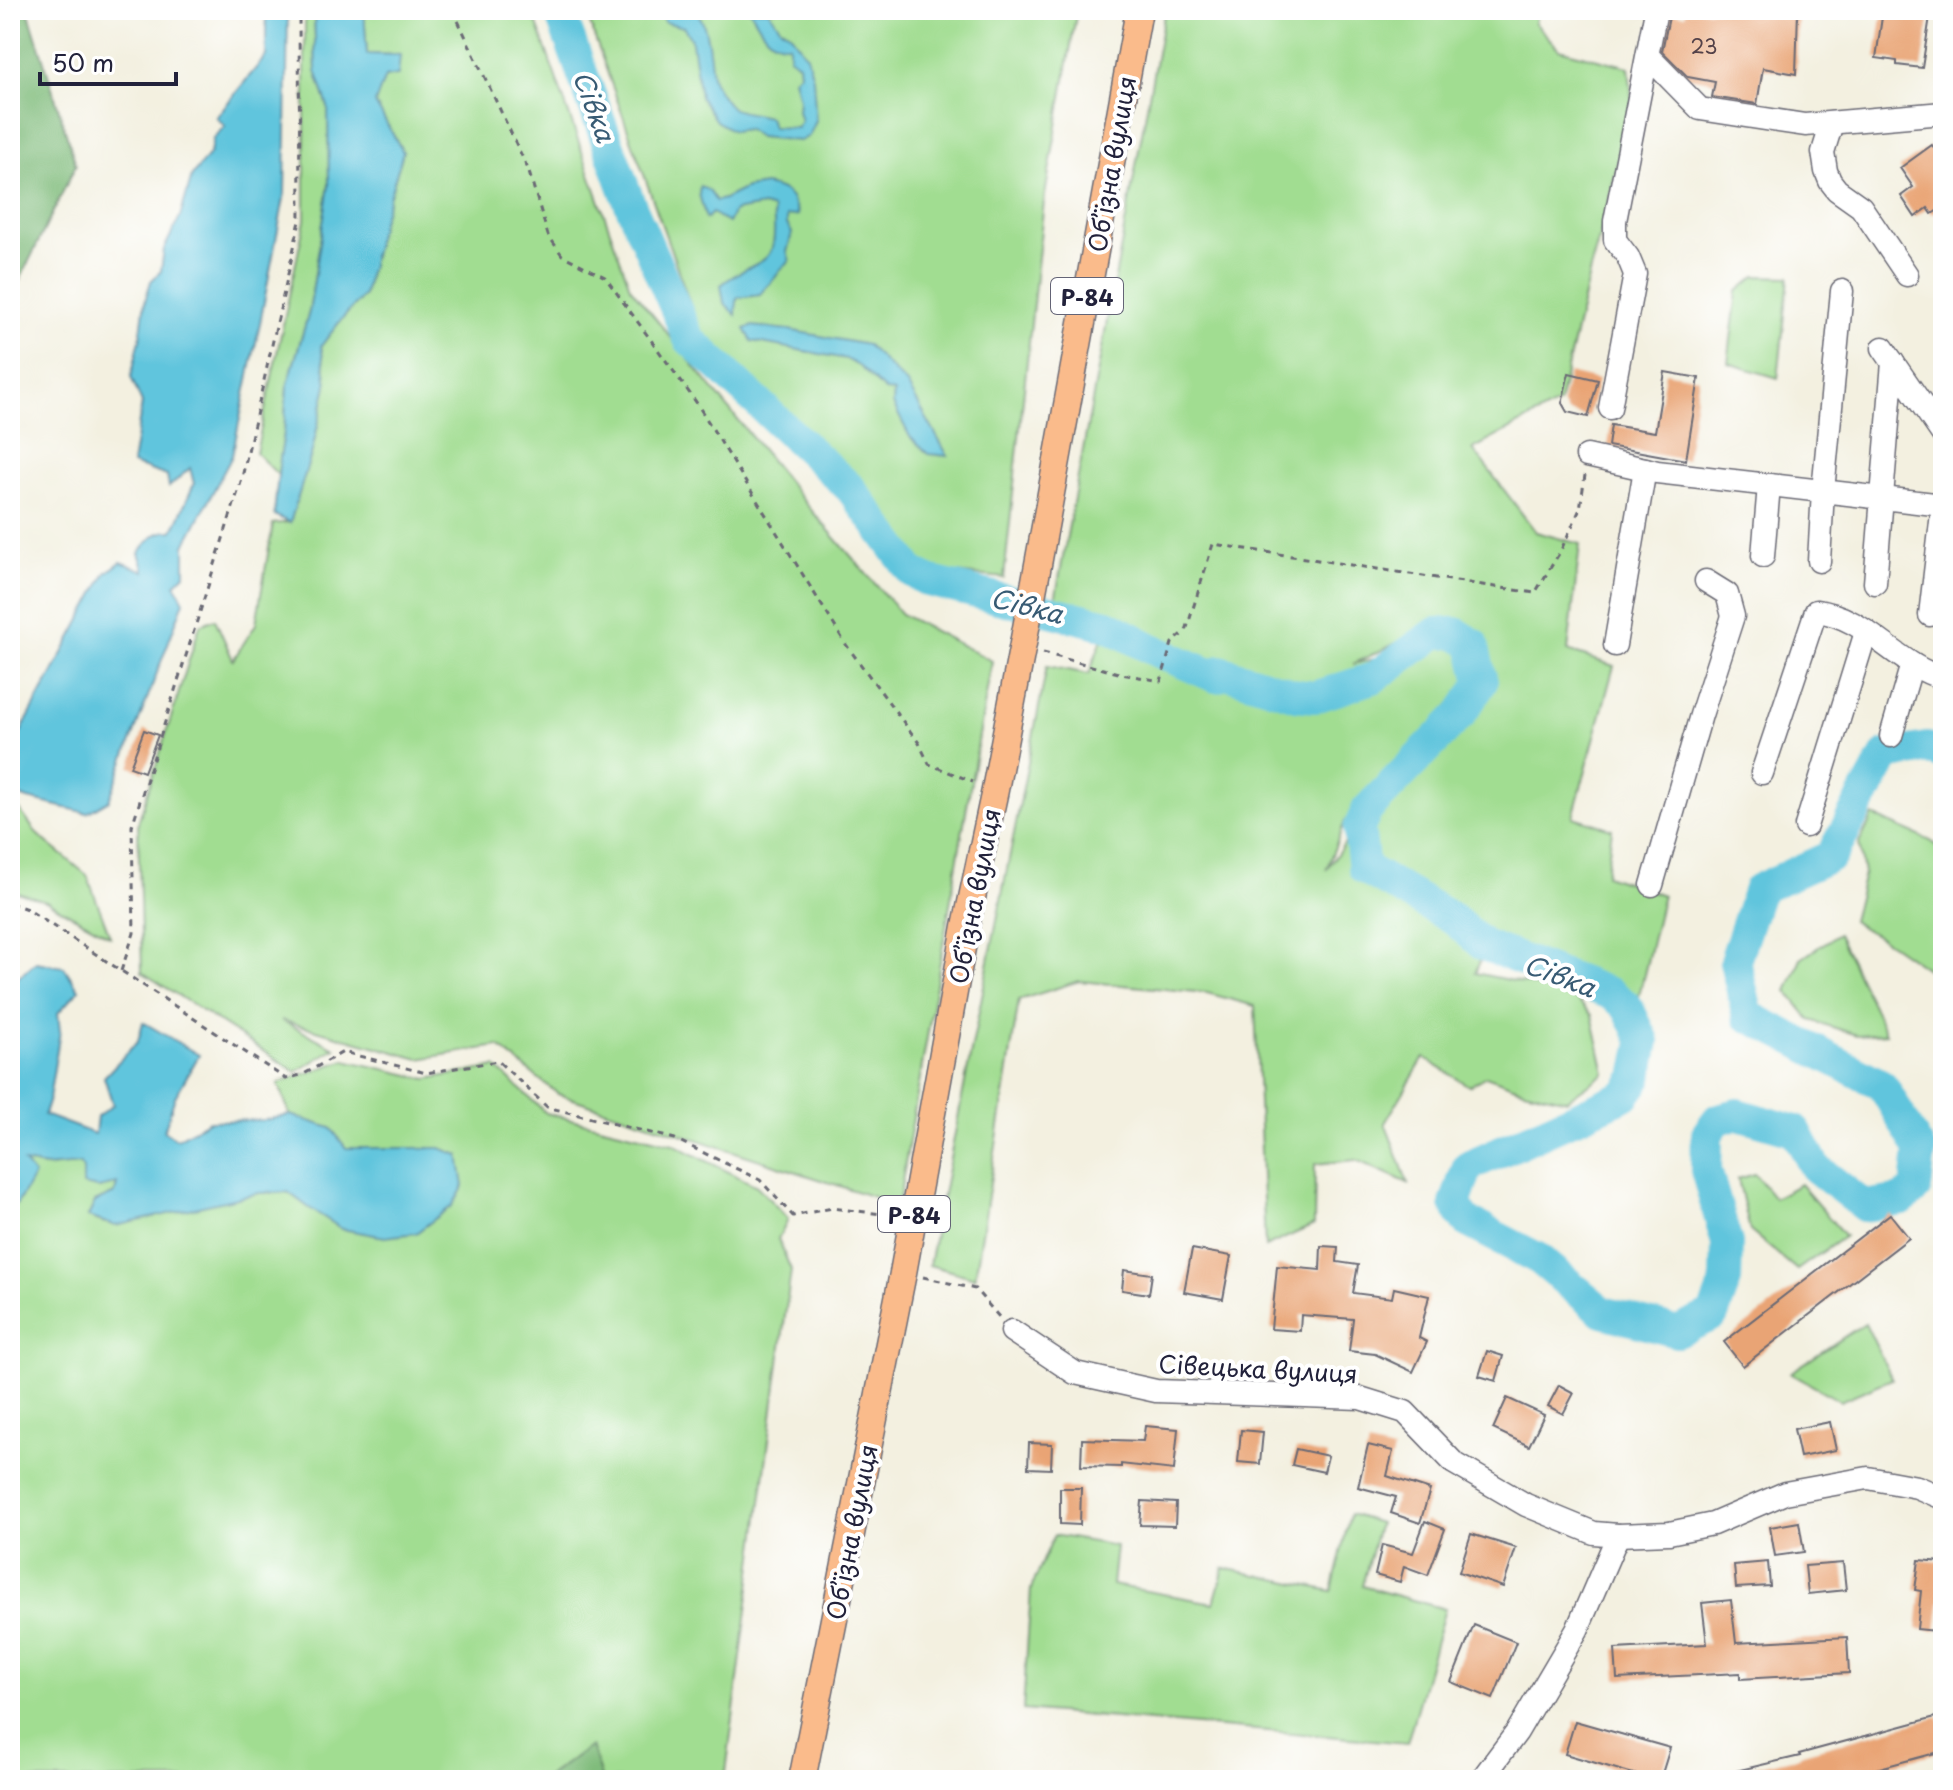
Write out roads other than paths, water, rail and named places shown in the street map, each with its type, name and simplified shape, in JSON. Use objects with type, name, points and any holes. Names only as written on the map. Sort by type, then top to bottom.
[{"type":"main road","name":"Обʼїзна вулиця","points":[[802,1780],[914,1218],[1139,10]]},
{"type":"street","points":[[1610,408],[1635,274],[1628,257],[1615,240],[1615,221],[1656,10]]},
{"type":"street","points":[[1648,56],[1700,109],[1805,125],[1943,113]]},
{"type":"street","points":[[1832,123],[1823,152],[1830,181],[1861,207],[1907,275]]},
{"type":"street","points":[[1819,561],[1842,291]]},
{"type":"street","points":[[1875,583],[1888,355],[1943,435]]},
{"type":"street","points":[[1587,456],[1657,472],[1943,505],[1930,615]]},
{"type":"street","points":[[1615,645],[1645,469]]},
{"type":"street","points":[[1763,556],[1769,485]]},
{"type":"street","points":[[1652,885],[1733,616],[1727,594],[1706,581]]},
{"type":"street","points":[[1762,773],[1816,611],[1838,616],[1912,664],[1943,678]]},
{"type":"street","points":[[1806,826],[1866,632]]},
{"type":"street","points":[[1891,736],[1912,664]]},
{"type":"street","name":"Сівецька вулиця","points":[[1012,1331],[1075,1373],[1156,1391],[1360,1398],[1405,1412],[1454,1463],[1526,1505],[1594,1533],[1669,1533],[1713,1524],[1785,1493],[1868,1478],[1917,1487],[1943,1498]]},
{"type":"street","points":[[1481,1780],[1517,1732],[1577,1630],[1618,1535]]},
{"type":"water","points":[[266,10],[288,10],[285,193],[232,456],[185,545],[185,574],[175,584],[184,601],[109,800],[87,813],[28,799],[10,792],[10,752],[106,573],[121,562],[145,571],[139,553],[157,534],[173,531],[194,484],[190,468],[169,487],[167,476],[132,464],[142,403],[131,377],[151,281],[161,271],[164,249],[180,217],[192,176],[210,153],[213,138],[225,126],[216,117],[266,56]]},
{"type":"water","points":[[314,10],[364,10],[367,54],[400,55],[398,75],[385,77],[375,103],[403,152],[378,234],[364,295],[321,346],[327,385],[312,451],[290,523],[274,515],[287,387],[309,312],[329,185],[328,107],[316,71]]},
{"type":"water","points":[[662,10],[690,10],[699,15],[705,31],[713,79],[732,108],[769,117],[772,127],[797,128],[801,121],[794,78],[800,73],[799,64],[789,57],[789,44],[781,44],[770,38],[750,10],[768,10],[807,56],[813,78],[816,121],[809,136],[800,141],[759,137],[747,129],[733,131],[716,121],[700,97],[692,42],[684,27],[664,22]]},
{"type":"water","points":[[765,185],[787,194],[796,208],[798,215],[787,216],[792,233],[787,252],[790,261],[760,295],[737,298],[736,315],[724,303],[721,285],[770,253],[773,209],[763,206],[734,211],[728,223],[712,213],[706,219],[699,194],[700,186],[709,191],[716,201],[746,188]]},
{"type":"water","points":[[752,326],[867,345],[907,384],[948,456],[928,454],[910,437],[893,404],[894,392],[885,391],[860,367],[846,359],[752,341],[745,329]]},
{"type":"water","points":[[36,962],[64,967],[79,990],[58,1013],[60,1031],[44,1115],[95,1134],[97,1117],[113,1105],[104,1077],[138,1041],[143,1022],[199,1055],[175,1097],[164,1131],[177,1139],[209,1121],[265,1120],[290,1115],[331,1128],[346,1148],[440,1148],[459,1155],[464,1186],[452,1206],[416,1233],[385,1237],[342,1229],[288,1192],[259,1193],[116,1226],[88,1217],[95,1202],[115,1193],[117,1184],[98,1188],[83,1185],[80,1164],[45,1167],[24,1163],[34,1175],[17,1204],[10,1205],[10,984]]},
{"type":"waterway","name":"Сівка","points":[[559,10],[630,204],[689,339],[851,489],[912,572],[928,581],[1107,625],[1158,652],[1216,677],[1220,671],[1296,695],[1315,697],[1373,678],[1436,633],[1456,633],[1473,644],[1482,682],[1461,714],[1367,810],[1359,828],[1364,868],[1453,919],[1483,945],[1611,994],[1627,1006],[1644,1041],[1637,1078],[1625,1095],[1468,1166],[1455,1204],[1466,1221],[1539,1259],[1603,1312],[1677,1332],[1713,1315],[1726,1280],[1727,1243],[1706,1170],[1707,1134],[1718,1119],[1738,1114],[1796,1131],[1815,1167],[1864,1206],[1902,1200],[1916,1188],[1920,1150],[1882,1085],[1748,1016],[1735,961],[1759,889],[1831,856],[1886,755],[1927,748],[1943,754]]}]
